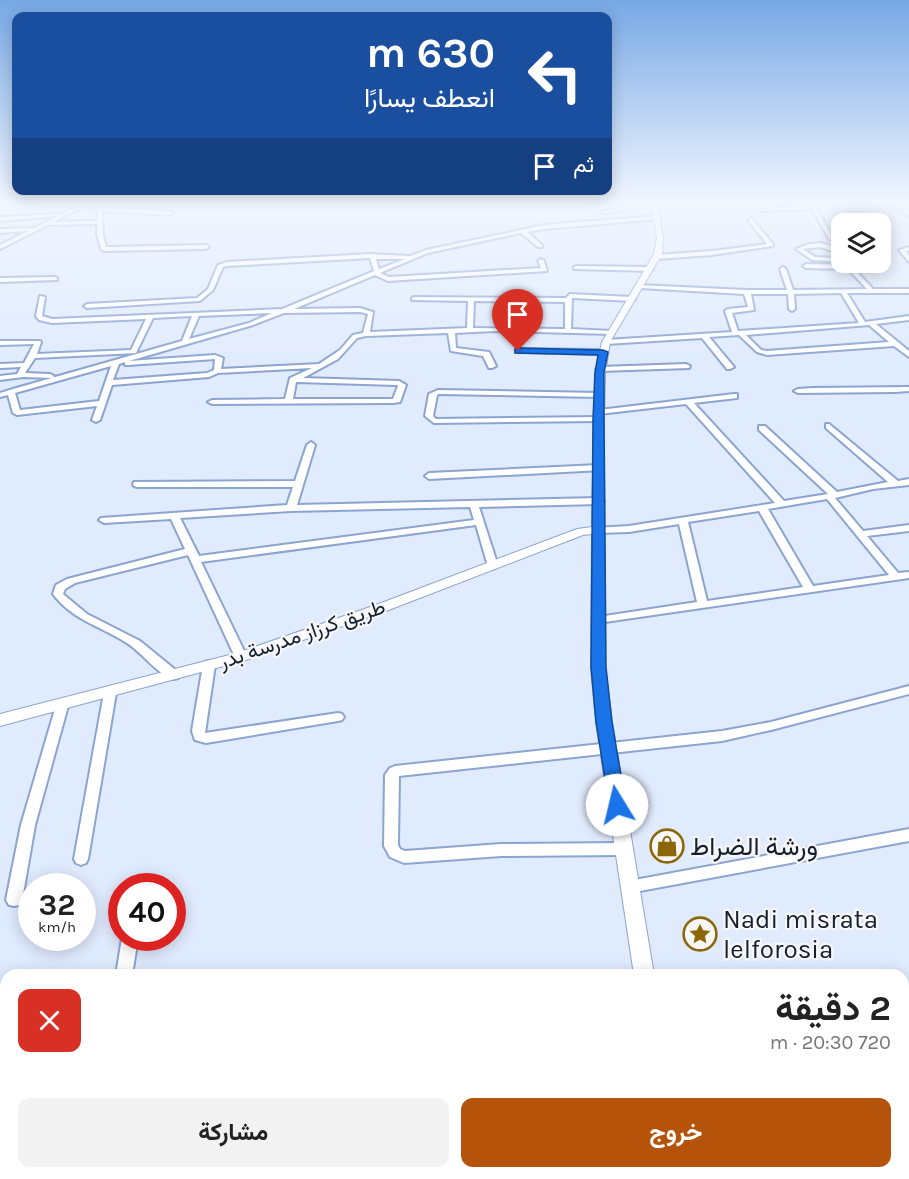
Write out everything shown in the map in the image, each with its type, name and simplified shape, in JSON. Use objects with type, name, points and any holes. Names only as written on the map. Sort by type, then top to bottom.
[{"type":"street","points":[[373,257],[377,273],[380,277],[388,279],[538,272],[545,270],[540,261]]},
{"type":"street","points":[[87,306],[201,299],[214,285],[220,266],[227,264],[373,257]]},
{"type":"street","points":[[0,395],[184,341],[244,326],[377,273],[411,257]]},
{"type":"street","points":[[643,969],[608,750],[598,667],[599,395],[600,369],[607,342],[655,257]]},
{"type":"street","points":[[576,268],[653,263],[686,257]]},
{"type":"street","points":[[811,257],[831,260]]},
{"type":"street","points":[[807,266],[831,265]]},
{"type":"street","points":[[783,269],[791,292],[792,309]]},
{"type":"street","points":[[857,273],[872,292]]},
{"type":"street","points":[[0,280],[55,279]]},
{"type":"street","points":[[640,286],[747,292],[909,291]]},
{"type":"street","points":[[747,292],[752,309],[728,310],[738,334],[759,351],[767,353],[894,344]]},
{"type":"street","points":[[843,292],[867,323],[909,355]]},
{"type":"street","points":[[568,331],[570,296],[632,299]]},
{"type":"street","points":[[42,297],[39,316],[44,320],[283,311],[368,311],[371,313],[366,334]]},
{"type":"street","points":[[414,299],[568,300]]},
{"type":"street","points":[[470,330],[471,299]]},
{"type":"street","points":[[184,341],[196,315]]},
{"type":"street","points":[[134,352],[150,317]]},
{"type":"street","points":[[518,351],[909,318]]},
{"type":"street","points":[[293,380],[324,366],[344,352],[355,336],[366,334],[470,330],[568,331],[607,342]]},
{"type":"street","points":[[451,331],[453,350],[486,354],[492,366]]},
{"type":"street","points":[[704,336],[730,366]]},
{"type":"street","points":[[0,343],[38,342],[21,376]]},
{"type":"street","points":[[33,355],[146,353]]},
{"type":"street","points":[[115,362],[214,357],[219,358],[217,371]]},
{"type":"street","points":[[96,420],[115,362]]},
{"type":"street","points":[[0,366],[26,365]]},
{"type":"street","points":[[109,383],[209,375],[217,371],[324,366]]},
{"type":"street","points":[[600,369],[686,366]]},
{"type":"street","points":[[0,378],[63,376]]},
{"type":"street","points":[[212,402],[395,401],[398,400],[402,385],[399,383],[293,380]]},
{"type":"street","points":[[289,400],[293,380]]},
{"type":"street","points":[[798,391],[837,388],[877,392],[909,389]]},
{"type":"street","points":[[11,392],[17,413],[102,403]]},
{"type":"street","points":[[599,395],[438,392],[432,394],[429,416],[434,421],[442,422],[599,415],[734,396]]},
{"type":"street","points":[[688,401],[781,504]]},
{"type":"street","points":[[829,426],[895,483]]},
{"type":"street","points":[[762,428],[832,496],[896,577]]},
{"type":"street","points":[[291,508],[311,445]]},
{"type":"street","points":[[429,476],[599,468]]},
{"type":"street","points":[[598,530],[629,529],[683,521],[832,496],[852,489],[909,482]]},
{"type":"street","points":[[137,484],[298,484]]},
{"type":"street","points":[[104,520],[291,508],[474,506],[599,501]]},
{"type":"street","points":[[474,506],[493,566]]},
{"type":"street","points":[[762,507],[810,590]]},
{"type":"street","points":[[175,517],[241,657]]},
{"type":"street","points":[[683,521],[703,605]]},
{"type":"street","points":[[174,675],[157,664],[127,638],[88,620],[69,608],[58,594],[60,587],[72,581],[193,556],[479,522]]},
{"type":"street","points":[[861,534],[909,528]]},
{"type":"street","name":"طريق كرزاز مدرسة بدر","points":[[0,720],[62,706],[241,657],[581,532],[598,530]]},
{"type":"street","points":[[598,620],[909,575]]},
{"type":"street","points":[[209,665],[198,731],[199,737],[206,738],[338,717]]},
{"type":"street","points":[[624,849],[501,850],[404,857],[395,853],[391,846],[392,775],[395,771],[608,750],[732,734],[909,690]]},
{"type":"street","points":[[81,859],[110,693]]},
{"type":"street","points":[[14,900],[28,825],[62,706]]},
{"type":"street","points":[[629,887],[909,835]]},
{"type":"street","points":[[125,969],[128,951]]},
{"type":"place","name":"ورشة الضراط","points":[[667,846]]},
{"type":"place","name":"Nadi misrata lelforosia","points":[[700,934]]},
{"type":"route","points":[[518,351],[603,352],[598,419],[598,667],[617,805]]}]
